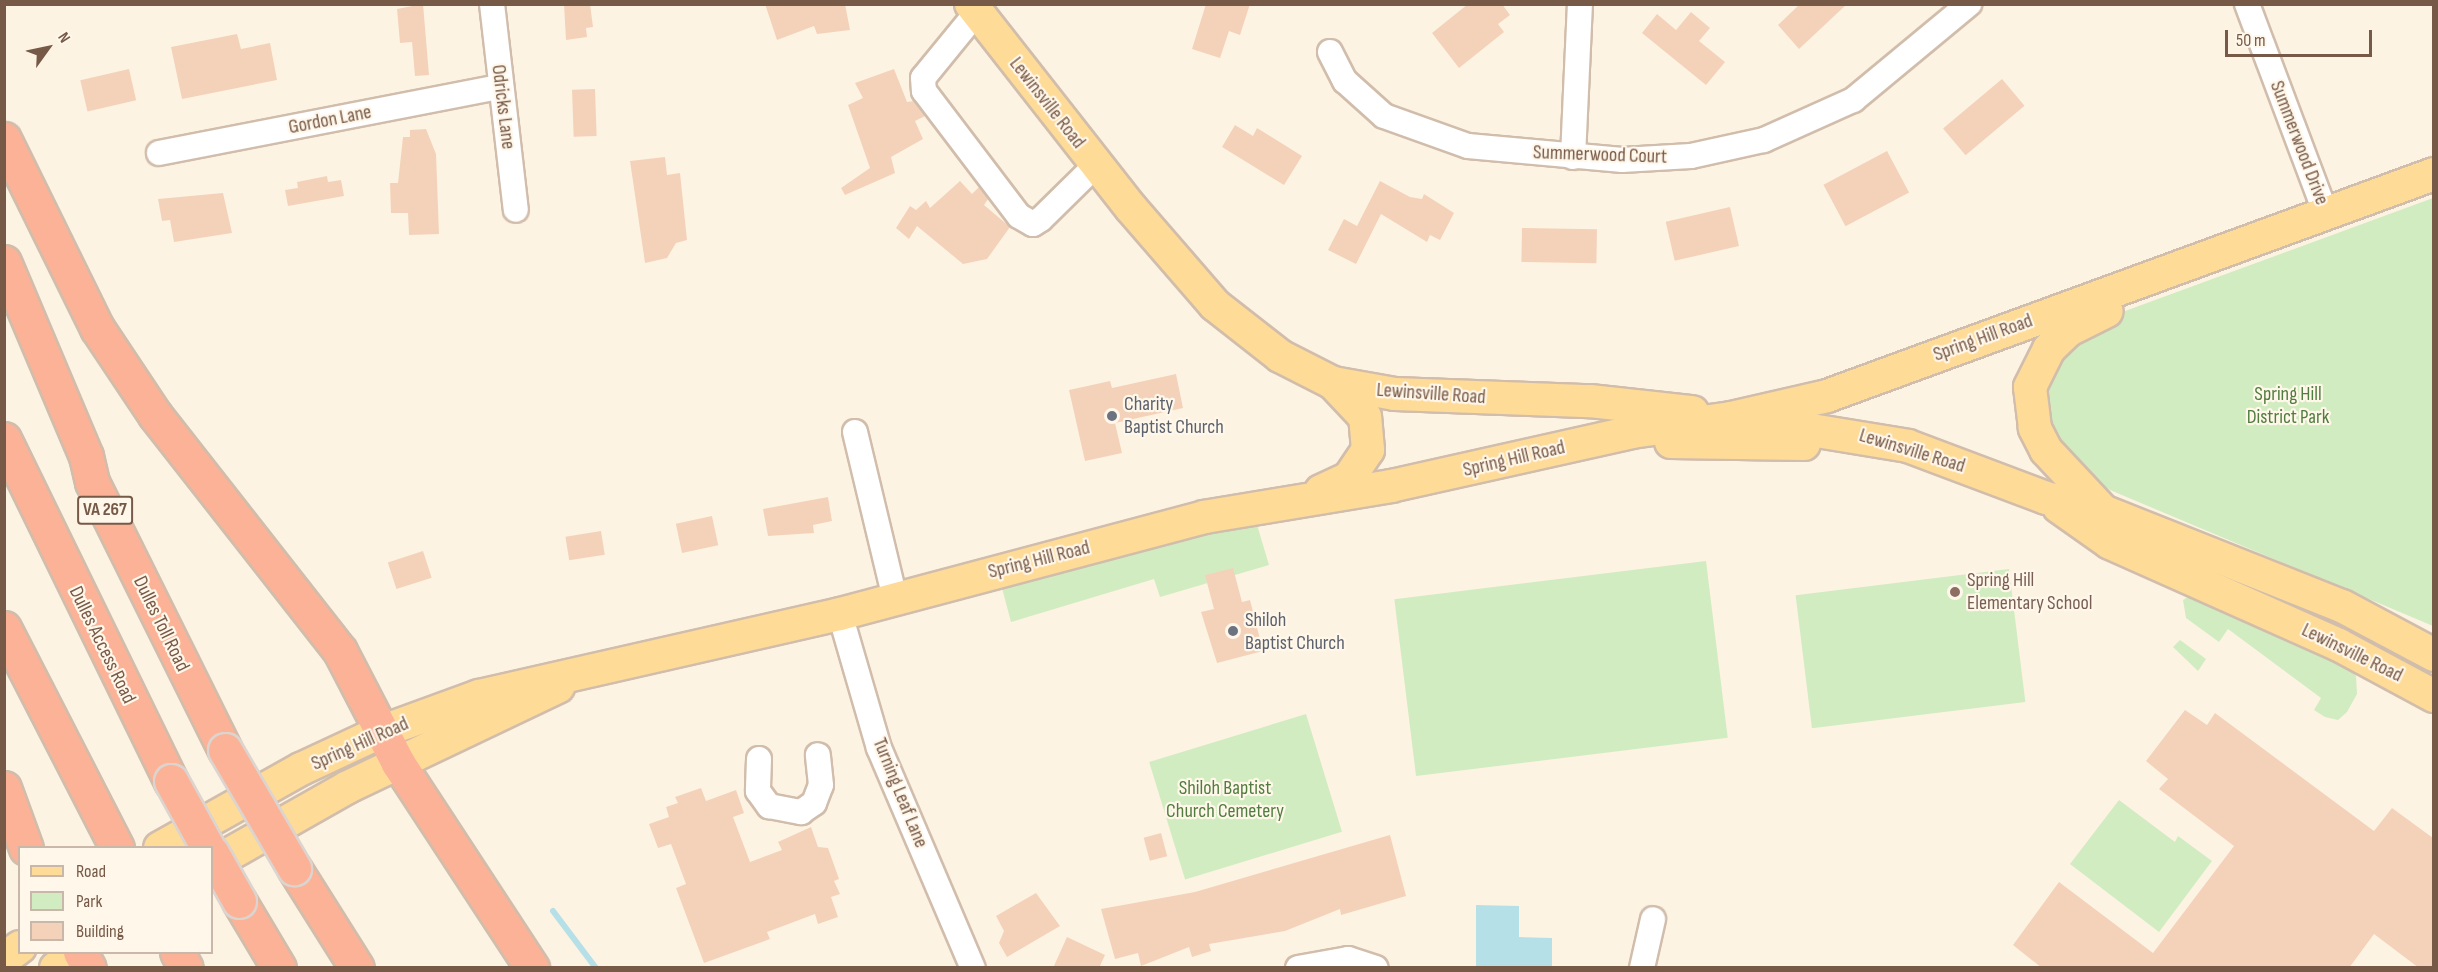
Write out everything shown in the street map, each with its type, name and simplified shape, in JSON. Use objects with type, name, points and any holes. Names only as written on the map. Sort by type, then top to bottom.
[{"type":"highway","points":[[4,139],[97,328],[155,415],[340,651],[398,763],[532,968]]},
{"type":"highway","name":"Dulles Toll Road","points":[[4,262],[86,456],[92,482],[225,750],[294,868],[357,968]]},
{"type":"highway","points":[[4,307],[75,460],[92,482]]},
{"type":"highway","name":"Dulles Access Road","points":[[4,438],[171,781],[207,846]]},
{"type":"highway","points":[[4,628],[111,836]]},
{"type":"highway","points":[[4,788],[24,846]]},
{"type":"highway","points":[[4,813],[24,846]]},
{"type":"highway","points":[[213,855],[279,968]]},
{"type":"highway","points":[[79,954],[89,968]]},
{"type":"highway","points":[[178,954],[186,968]]},
{"type":"main road","name":"Lewinsville Road","points":[[974,8],[1096,165],[1215,305],[1280,356],[1333,383],[1444,399],[1590,401],[1832,429],[1908,446],[2046,498],[2103,511],[2238,561],[2391,628],[2433,656]]},
{"type":"main road","name":"Spring Hill Road","points":[[164,846],[383,731],[479,696],[574,677],[840,614],[1192,520],[1298,499],[1380,488],[1632,432],[1731,418],[1827,396],[2433,174]]},
{"type":"main road","points":[[2103,511],[2046,450],[2036,428],[2030,387],[2036,366],[2069,330],[2103,314],[2166,270]]},
{"type":"main road","points":[[1298,499],[1349,478],[1368,450],[1365,417],[1333,383]]},
{"type":"main road","points":[[1538,454],[1668,442],[1908,446]]},
{"type":"main road","name":"Lewinsville Road","points":[[2046,498],[2110,543],[2396,674],[2433,696]]},
{"type":"main road","points":[[2180,576],[2205,561],[2238,561]]},
{"type":"main road","points":[[2396,674],[2433,663]]},
{"type":"main road","name":"Spring Hill Road","points":[[213,863],[398,763],[524,707],[574,677]]},
{"type":"main road","points":[[4,959],[18,948]]},
{"type":"main road","points":[[56,968],[75,954]]},
{"type":"street","name":"Odricks Lane","points":[[492,4],[516,210]]},
{"type":"street","points":[[1573,157],[1580,4]]},
{"type":"street","name":"Summerwood Court","points":[[1330,52],[1364,101],[1408,128],[1468,146],[1573,157],[1691,156],[1792,130],[1887,76],[1969,4]]},
{"type":"street","name":"Summerwood Drive","points":[[2247,4],[2326,213]]},
{"type":"street","points":[[974,8],[923,78],[924,91],[1018,216],[1033,224],[1041,219],[1096,165]]},
{"type":"street","name":"Gordon Lane","points":[[159,153],[500,87]]},
{"type":"street","points":[[855,432],[895,599]]},
{"type":"street","name":"Turning Leaf Lane","points":[[840,614],[879,748],[973,968]]},
{"type":"street","points":[[759,759],[758,791],[769,806],[801,812],[814,803],[821,785],[818,755]]},
{"type":"street","points":[[1642,968],[1653,919]]},
{"type":"street","points":[[1298,968],[1348,958],[1376,968]]},
{"type":"green space","name":"Spring Hill District Park","points":[[2433,198],[2433,626],[2110,490],[2061,455],[2038,408],[2055,351],[2087,325]]},
{"type":"green space","points":[[1255,518],[1269,565],[1160,597],[1154,579],[1011,622],[1002,588]]},
{"type":"green space","points":[[1706,561],[1728,738],[1416,776],[1394,599]]},
{"type":"green space","points":[[2009,569],[2025,702],[1812,728],[1796,595]]},
{"type":"green space","points":[[2193,594],[2342,657],[2356,676],[2357,694],[2347,712],[2338,720],[2325,717],[2314,710],[2321,698],[2228,629],[2219,642],[2186,618],[2183,600]]},
{"type":"green space","points":[[2180,640],[2206,659],[2198,671],[2173,647]]},
{"type":"green space","name":"Shiloh Baptist Church Cemetery","points":[[1306,714],[1342,832],[1185,880],[1149,762]]},
{"type":"green space","points":[[2119,800],[2175,842],[2178,836],[2212,861],[2159,932],[2070,864]]},
{"type":"water","points":[[1476,905],[1519,906],[1519,937],[1552,938],[1552,967],[1476,967]]},
{"type":"building","points":[[423,4],[429,75],[415,76],[412,42],[400,43],[397,9]]},
{"type":"building","points":[[564,4],[590,4],[593,27],[586,28],[587,37],[566,40]]},
{"type":"building","points":[[765,4],[845,4],[850,30],[817,34],[814,26],[777,40]]},
{"type":"building","points":[[1206,4],[1250,4],[1240,35],[1229,31],[1220,58],[1192,49]]},
{"type":"building","points":[[1468,4],[1502,4],[1510,15],[1498,24],[1504,32],[1459,68],[1432,33]]},
{"type":"building","points":[[1800,4],[1847,4],[1799,49],[1778,25]]},
{"type":"building","points":[[1691,12],[1710,28],[1699,41],[1725,62],[1706,85],[1642,33],[1657,14],[1676,30]]},
{"type":"building","points":[[237,34],[241,49],[270,43],[277,80],[182,99],[171,47]]},
{"type":"building","points":[[129,69],[136,100],[87,111],[80,80]]},
{"type":"building","points":[[894,69],[907,102],[914,101],[925,116],[915,121],[923,139],[891,157],[895,173],[845,195],[841,188],[870,168],[848,105],[863,98],[855,83]]},
{"type":"building","points":[[2002,79],[2024,106],[1966,155],[1943,128]]},
{"type":"building","points":[[595,89],[597,136],[574,137],[572,90]]},
{"type":"building","points":[[1235,125],[1253,136],[1257,128],[1302,156],[1284,185],[1222,147]]},
{"type":"building","points":[[426,129],[436,154],[439,234],[409,235],[408,213],[391,213],[390,183],[398,183],[403,137],[410,137],[410,130]]},
{"type":"building","points":[[1887,151],[1909,192],[1845,226],[1823,185]]},
{"type":"building","points":[[665,157],[667,175],[680,173],[687,240],[676,243],[667,258],[645,263],[630,161]]},
{"type":"building","points":[[327,176],[328,182],[341,180],[344,196],[288,206],[285,190],[298,188],[297,182]]},
{"type":"building","points":[[960,181],[972,194],[979,187],[988,199],[984,205],[1010,227],[987,259],[963,264],[917,226],[909,239],[896,228],[910,206],[916,210],[926,201],[930,208]]},
{"type":"building","points":[[1380,181],[1410,197],[1422,199],[1424,194],[1454,213],[1440,240],[1430,235],[1427,242],[1381,214],[1356,264],[1328,250],[1344,219],[1357,226]]},
{"type":"building","points":[[223,193],[232,233],[174,242],[170,220],[162,221],[158,199]]},
{"type":"building","points":[[1730,207],[1739,246],[1675,261],[1666,222]]},
{"type":"building","points":[[1522,228],[1597,229],[1596,263],[1521,262]]},
{"type":"building","name":"Charity Baptist Church","points":[[1176,374],[1183,408],[1115,423],[1122,453],[1085,461],[1069,390],[1110,381],[1112,388]]},
{"type":"building","points":[[828,497],[832,521],[813,525],[814,533],[768,536],[763,509]]},
{"type":"building","points":[[712,516],[718,545],[682,553],[676,524]]},
{"type":"building","points":[[601,531],[605,555],[569,560],[565,537]]},
{"type":"building","points":[[423,551],[432,578],[396,589],[388,562]]},
{"type":"building","name":"Shiloh Baptist Church","points":[[1233,568],[1242,602],[1250,600],[1263,651],[1217,663],[1201,612],[1214,609],[1205,575]]},
{"type":"building","points":[[2185,710],[2207,725],[2215,713],[2374,831],[2392,808],[2433,838],[2433,968],[2419,968],[2374,934],[2349,968],[2042,968],[2013,945],[2059,882],[2153,953],[2234,846],[2159,789],[2168,779],[2146,761]]},
{"type":"building","points":[[701,788],[706,801],[736,790],[744,813],[733,817],[750,862],[782,850],[778,842],[811,827],[818,847],[828,848],[839,879],[834,881],[840,894],[831,897],[838,917],[818,924],[815,914],[767,932],[770,939],[704,963],[676,888],[686,884],[671,844],[658,848],[649,824],[669,817],[666,807],[678,803],[675,797]]},
{"type":"building","points":[[1161,833],[1167,856],[1150,861],[1144,838]]},
{"type":"building","points":[[1390,835],[1406,896],[1341,915],[1340,909],[1285,931],[1209,944],[1211,951],[1192,957],[1189,947],[1141,966],[1138,953],[1115,959],[1101,909],[1195,892]]},
{"type":"building","points":[[1036,893],[1060,926],[1007,957],[999,943],[1004,931],[996,916]]},
{"type":"building","points":[[1067,937],[1105,955],[1099,968],[1053,968]]},
{"type":"waterway","points":[[553,911],[596,968]]},
{"type":"place","name":"Charity Baptist Church","points":[[1112,416]]},
{"type":"place","name":"Spring Hill Elementary School","points":[[1955,592]]},
{"type":"place","name":"Shiloh Baptist Church","points":[[1233,631]]}]
